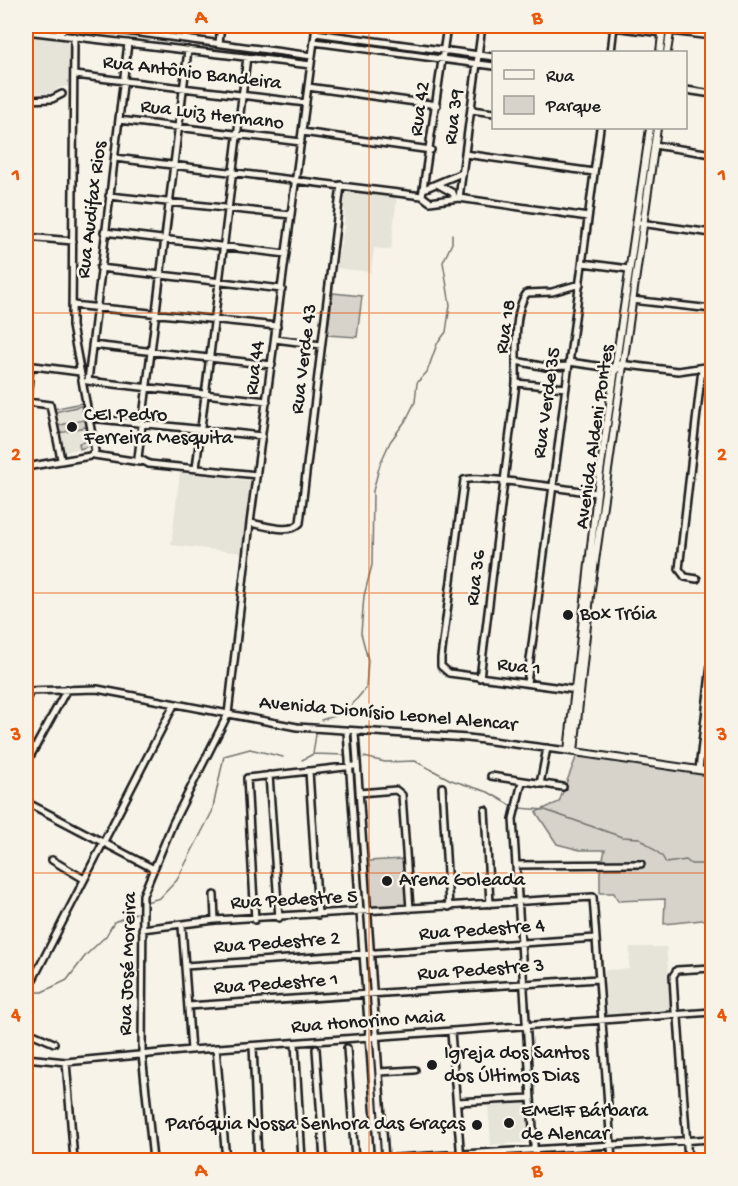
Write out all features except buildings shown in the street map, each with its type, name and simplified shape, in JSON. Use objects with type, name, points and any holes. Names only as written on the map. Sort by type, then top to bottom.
[{"type":"main road","points":[[660,51],[663,26]]},
{"type":"main road","points":[[667,51],[670,28]]},
{"type":"main road","name":"Avenida Aldeni Pontes","points":[[571,751],[597,494],[632,300],[650,129]]},
{"type":"main road","name":"Avenida Aldeni Pontes","points":[[576,690],[620,367],[629,269],[657,129]]},
{"type":"main road","name":"Avenida Dionísio Leonel Alencar","points":[[571,751],[712,772]]},
{"type":"street","points":[[40,26],[58,26]]},
{"type":"street","points":[[52,34],[71,26],[75,75],[73,337],[80,372],[85,380],[94,455]]},
{"type":"street","points":[[88,26],[112,27],[312,56]]},
{"type":"street","points":[[184,38],[186,26]]},
{"type":"street","points":[[219,43],[221,26]]},
{"type":"street","name":"Rua 44","points":[[228,714],[250,523],[316,26]]},
{"type":"street","name":"Rua 42","points":[[422,196],[447,26]]},
{"type":"street","name":"Rua 39","points":[[457,198],[482,26]]},
{"type":"street","points":[[605,26],[662,33]]},
{"type":"street","points":[[610,51],[614,26]]},
{"type":"street","points":[[670,28],[712,36]]},
{"type":"street","points":[[26,31],[311,65]]},
{"type":"street","points":[[315,33],[492,57]]},
{"type":"street","points":[[314,42],[492,66]]},
{"type":"street","name":"Rua Audifax Rios","points":[[85,380],[92,345],[128,43]]},
{"type":"street","points":[[140,462],[138,458],[150,352],[188,50]]},
{"type":"street","points":[[196,468],[247,57]]},
{"type":"street","name":"Rua Antônio Bandeira","points":[[75,75],[306,103]]},
{"type":"street","points":[[308,87],[437,105]]},
{"type":"street","points":[[687,90],[712,94]]},
{"type":"street","points":[[26,100],[52,99],[62,94]]},
{"type":"street","points":[[471,110],[492,113]]},
{"type":"street","name":"Rua Luiz Hermano","points":[[119,120],[301,142]]},
{"type":"street","name":"Rua Verde 35","points":[[527,683],[600,129]]},
{"type":"street","points":[[302,132],[430,150]]},
{"type":"street","points":[[654,145],[712,154]]},
{"type":"street","points":[[465,154],[594,172]]},
{"type":"street","points":[[115,158],[422,196],[435,202],[457,198],[588,216]]},
{"type":"street","points":[[424,189],[462,173]]},
{"type":"street","points":[[437,184],[457,198]]},
{"type":"street","name":"Rua Verde 43","points":[[250,523],[289,529],[298,526],[301,520],[341,185]]},
{"type":"street","points":[[109,196],[291,215]]},
{"type":"street","points":[[639,223],[712,233]]},
{"type":"street","points":[[104,232],[286,254]]},
{"type":"street","points":[[26,237],[73,241]]},
{"type":"street","points":[[583,263],[629,269]]},
{"type":"street","points":[[100,268],[282,289]]},
{"type":"street","name":"Rua 18","points":[[504,482],[516,383],[516,340],[525,295],[560,290],[580,284]]},
{"type":"street","points":[[632,300],[712,309]]},
{"type":"street","points":[[72,304],[277,326]]},
{"type":"street","points":[[275,339],[321,345]]},
{"type":"street","points":[[92,345],[272,365]]},
{"type":"street","points":[[516,361],[546,367],[569,364],[678,372],[712,366]]},
{"type":"street","points":[[61,459],[50,405],[27,402],[28,365],[80,372]]},
{"type":"street","points":[[697,579],[685,577],[679,569],[702,369]]},
{"type":"street","points":[[85,380],[267,401]]},
{"type":"street","name":"Rua 18","points":[[516,383],[566,388]]},
{"type":"street","points":[[90,418],[201,432],[262,436]]},
{"type":"street","points":[[26,467],[94,455],[257,475]]},
{"type":"street","name":"Rua 1","points":[[504,482],[464,480],[460,495],[441,666],[445,672],[455,675],[576,690]]},
{"type":"street","points":[[504,482],[597,494]]},
{"type":"street","name":"Rua 36","points":[[480,678],[504,482]]},
{"type":"street","points":[[699,770],[712,656]]},
{"type":"street","points":[[26,764],[67,689]]},
{"type":"street","name":"Avenida Dionísio Leonel Alencar","points":[[28,691],[97,689],[280,725],[355,733],[468,738],[571,751]]},
{"type":"street","points":[[26,700],[28,691]]},
{"type":"street","points":[[26,993],[28,980],[84,879],[174,705]]},
{"type":"street","name":"Rua José Moreira","points":[[153,1161],[142,1054],[142,901],[152,868],[228,714]]},
{"type":"street","points":[[347,732],[359,793],[385,1160]]},
{"type":"street","points":[[355,733],[354,767],[361,912],[378,1160]]},
{"type":"street","points":[[540,784],[547,748]]},
{"type":"street","points":[[255,920],[246,779],[249,776],[354,767]]},
{"type":"street","points":[[309,771],[318,915]]},
{"type":"street","points":[[269,775],[279,918]]},
{"type":"street","points":[[491,776],[562,787]]},
{"type":"street","points":[[522,782],[513,819],[535,1161]]},
{"type":"street","points":[[442,787],[449,907]]},
{"type":"street","points":[[359,793],[396,790],[402,795],[410,909]]},
{"type":"street","points":[[26,802],[152,868]]},
{"type":"street","points":[[484,810],[490,904]]},
{"type":"street","points":[[51,860],[84,879]]},
{"type":"street","points":[[516,865],[641,864]]},
{"type":"street","points":[[214,895],[215,920]]},
{"type":"street","name":"Rua Pedestre 5","points":[[142,929],[182,926],[215,920],[255,920],[593,897],[596,938]]},
{"type":"street","points":[[182,926],[191,1050]]},
{"type":"street","points":[[596,938],[612,1161]]},
{"type":"street","name":"Rua Pedestre 4","points":[[371,952],[596,938]]},
{"type":"street","name":"Rua Pedestre 2","points":[[185,966],[371,952]]},
{"type":"street","points":[[688,1161],[673,976],[678,970],[712,968]]},
{"type":"street","name":"Rua Pedestre 3","points":[[366,993],[598,979]]},
{"type":"street","name":"Rua Pedestre 1","points":[[188,1006],[366,993]]},
{"type":"street","name":"Rua Honorino Maia","points":[[26,1058],[66,1062],[216,1048],[712,1011]]},
{"type":"street","points":[[26,1031],[54,1043]]},
{"type":"street","points":[[451,1032],[461,1158]]},
{"type":"street","points":[[295,1042],[302,1161]]},
{"type":"street","points":[[253,1046],[258,1161]]},
{"type":"street","points":[[216,1048],[226,1161]]},
{"type":"street","points":[[347,1048],[355,1161]]},
{"type":"street","points":[[316,1049],[324,1161]]},
{"type":"street","points":[[66,1062],[74,1161]]},
{"type":"street","points":[[379,1072],[415,1070]]},
{"type":"street","points":[[373,1098],[381,1097]]},
{"type":"street","points":[[457,1102],[531,1098]]},
{"type":"street","points":[[363,1161],[461,1158],[534,1150],[712,1139]]},
{"type":"shaded area","points":[[26,35],[69,40],[69,86],[58,88],[53,94],[26,92]]},
{"type":"shaded area","points":[[348,190],[397,196],[391,250],[374,248],[371,272],[336,268],[344,227],[345,192]]},
{"type":"shaded area","name":"CEI Pedro Ferreira Mesquita","points":[[82,403],[91,445],[62,453],[53,409]]},
{"type":"shaded area","points":[[180,472],[252,481],[243,553],[171,545]]},
{"type":"shaded area","points":[[630,947],[666,947],[672,1010],[606,1014],[605,970],[629,969]]},
{"type":"shaded area","name":"EMEIF Bárbara de Alencar","points":[[527,1101],[530,1142],[491,1145],[488,1104]]},
{"type":"green space","points":[[333,293],[362,296],[357,337],[327,335]]},
{"type":"green space","points":[[82,403],[91,445],[80,449],[79,443],[89,441],[86,427],[76,429],[74,422],[84,420],[81,406],[55,412],[58,426],[68,423],[70,431],[59,433],[61,447],[53,409]]},
{"type":"green space","points":[[577,755],[712,774],[712,919],[664,924],[665,899],[618,901],[614,893],[600,893],[600,872],[605,850],[580,850],[557,844],[536,812],[559,802]]},
{"type":"green space","name":"Arena Goleada","points":[[403,859],[406,905],[371,908],[368,861]]},
{"type":"waterway","points":[[321,720],[345,713],[366,688],[368,660],[361,633],[364,596],[372,565],[373,491],[380,464],[390,442],[406,420],[415,402],[417,383],[427,372],[437,344],[446,332],[450,305],[443,262],[452,243],[452,234]]},
{"type":"waterway","points":[[302,760],[313,754],[316,734]]},
{"type":"waterway","points":[[146,902],[160,898],[177,880],[212,812],[224,756],[250,749],[283,757]]},
{"type":"waterway","points":[[313,754],[346,755]]},
{"type":"waterway","points":[[364,757],[385,762],[415,761],[451,780],[488,792],[514,807]]},
{"type":"waterway","points":[[519,808],[545,810],[622,837],[640,838],[662,856],[666,863],[686,860],[691,864],[712,864]]},
{"type":"waterway","points":[[33,992],[42,992],[67,980],[86,955],[106,936],[114,922],[136,913]]},
{"type":"place","name":"CEI Pedro Ferreira Mesquita","points":[[72,427]]},
{"type":"place","name":"Box Tróia","points":[[568,615]]},
{"type":"place","name":"Arena Goleada","points":[[387,881]]},
{"type":"place","name":"Igreja dos Santos dos Últimos Dias","points":[[432,1065]]},
{"type":"place","name":"EMEIF Bárbara de Alencar","points":[[509,1123]]},
{"type":"place","name":"Paróquia Nossa Senhora das Graças","points":[[477,1125]]}]
